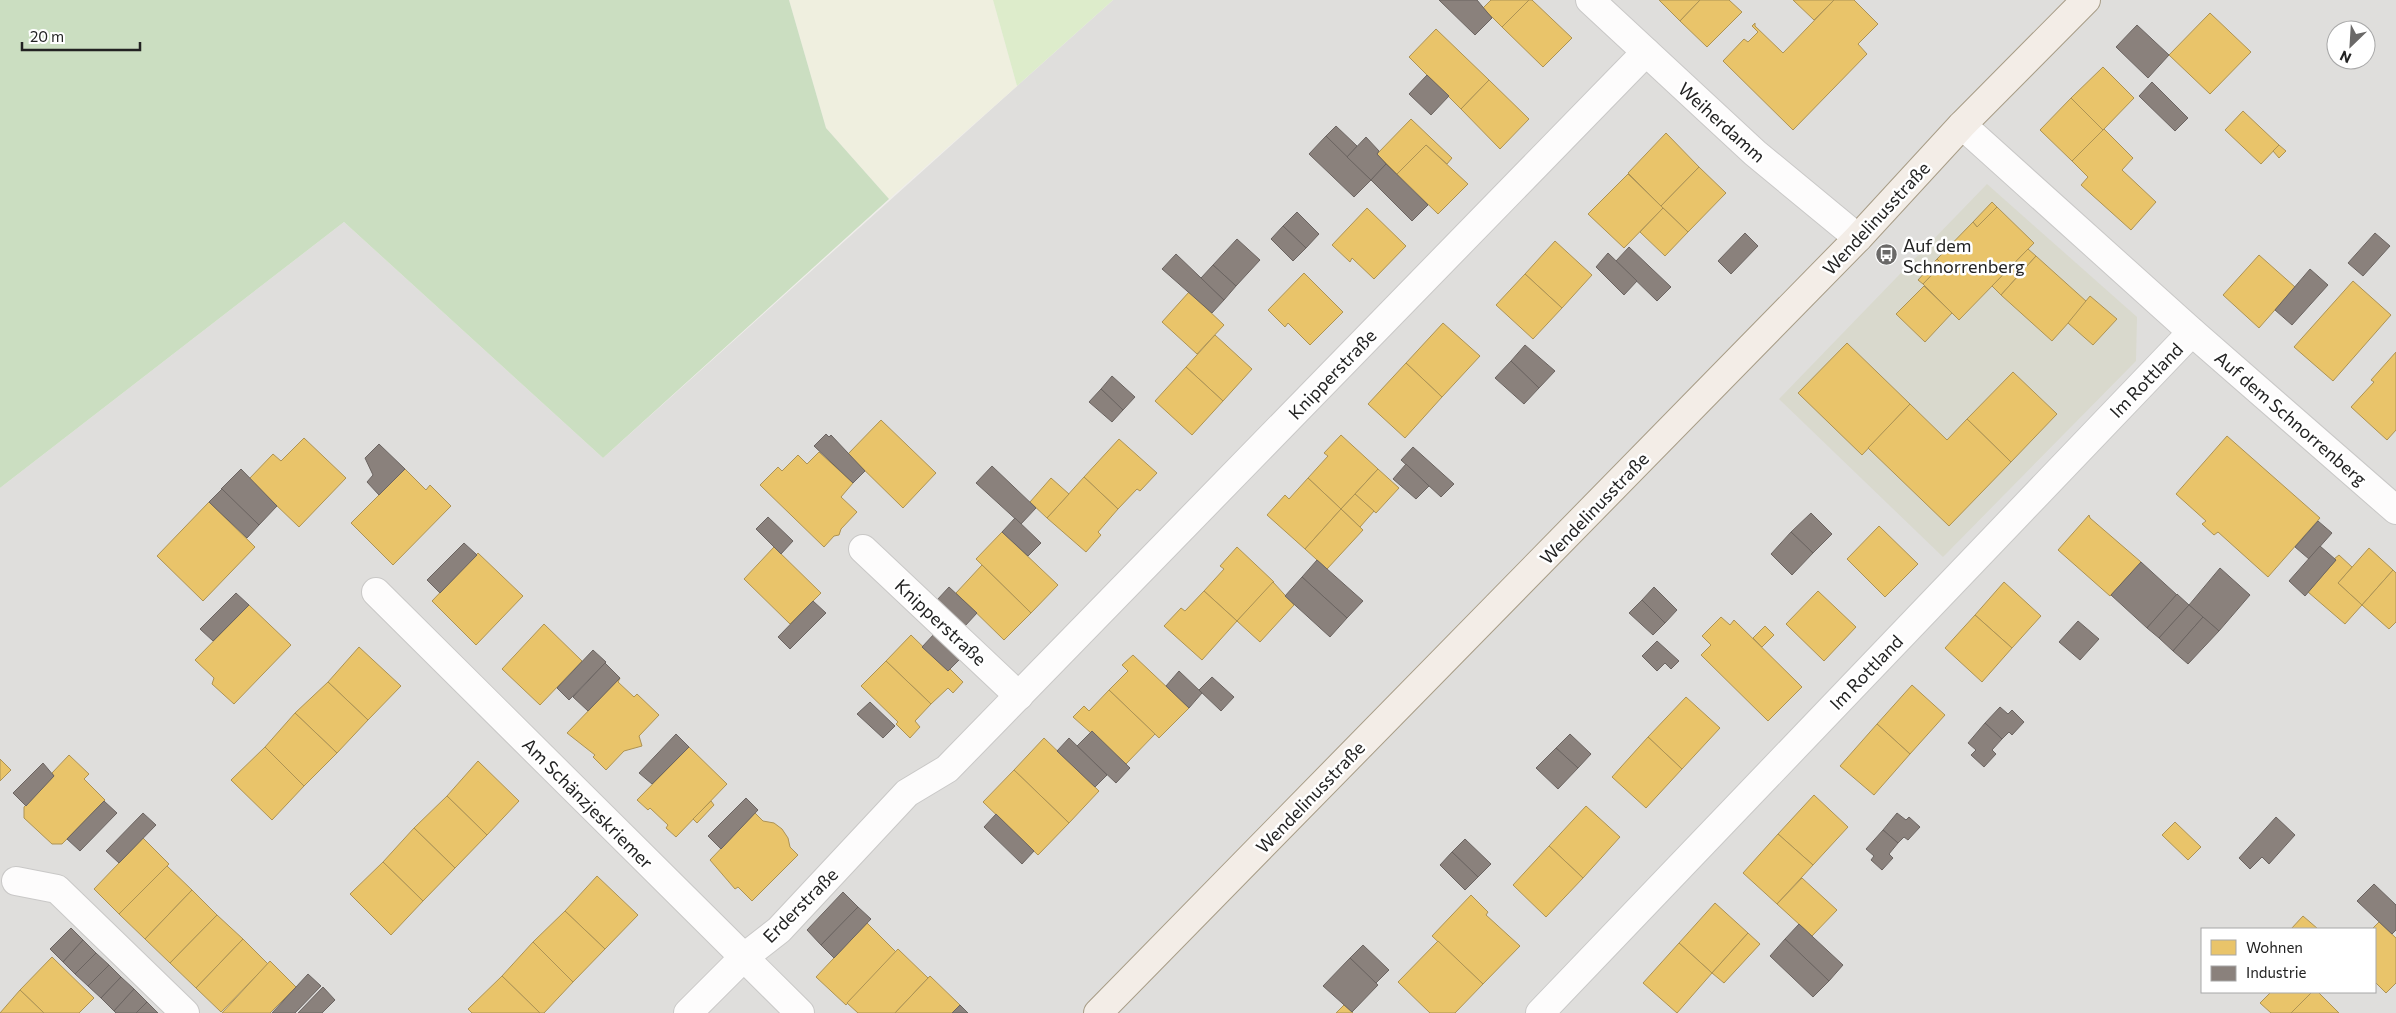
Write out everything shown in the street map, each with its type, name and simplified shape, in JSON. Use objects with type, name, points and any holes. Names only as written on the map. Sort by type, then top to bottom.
[{"type":"main road","name":"Wendelinusstraße","points":[[1098,1013],[1858,238],[1962,126],[2086,0]]},
{"type":"street","name":"Weiherdamm","points":[[1590,0],[1755,153],[1858,238]]},
{"type":"street","name":"Knipperstraße","points":[[907,793],[947,769],[1646,52]]},
{"type":"street","name":"Auf dem Schnorrenberg","points":[[1962,126],[2192,332],[2396,510]]},
{"type":"street","name":"Im Rottland","points":[[1540,1013],[2192,332]]},
{"type":"street","name":"Knipperstraße","points":[[863,549],[1019,696]]},
{"type":"street","name":"Am Schänzjeskriemer","points":[[376,592],[800,1013]]},
{"type":"street","name":"Erderstraße","points":[[688,1013],[743,958],[779,930],[907,793]]},
{"type":"street","points":[[16,881],[57,889],[184,1013]]},
{"type":"shaded area","points":[[1113,0],[2396,0],[2396,1013],[0,1013],[0,488],[344,222],[603,458]]},
{"type":"shaded area","points":[[1987,184],[2137,317],[2136,361],[1943,557],[1779,399]]},
{"type":"green space","points":[[0,0],[789,0],[826,128],[889,199],[603,458],[344,222],[0,488]]},
{"type":"green space","points":[[789,0],[993,0],[1017,86],[889,199],[826,128]]},
{"type":"green space","points":[[993,0],[1113,0],[1017,86]]},
{"type":"building: Wohnen","points":[[1491,0],[1529,0],[1502,27],[1483,8]]},
{"type":"building: Wohnen","points":[[1529,0],[1532,0],[1572,38],[1543,67],[1502,27]]},
{"type":"building: Wohnen","points":[[1659,0],[1700,0],[1680,21]]},
{"type":"building: Wohnen","points":[[1700,0],[1729,0],[1742,12],[1707,47],[1680,21]]},
{"type":"building: Wohnen","points":[[1793,0],[1834,0],[1814,20]]},
{"type":"building: Wohnen","points":[[1834,0],[1854,0],[1878,24],[1858,44],[1867,54],[1793,130],[1723,61],[1744,39],[1748,42],[1758,32],[1752,26],[1755,23],[1755,26],[1783,53]]},
{"type":"building: Wohnen","points":[[2210,13],[2251,52],[2210,94],[2169,55]]},
{"type":"building: Wohnen","points":[[1436,29],[1489,80],[1461,109],[1409,57]]},
{"type":"building: Wohnen","points":[[2103,67],[2134,98],[2103,130],[2071,98]]},
{"type":"building: Wohnen","points":[[1489,80],[1529,119],[1500,149],[1461,109]]},
{"type":"building: Wohnen","points":[[2071,98],[2103,130],[2072,161],[2040,130]]},
{"type":"building: Wohnen","points":[[2243,111],[2279,145],[2261,164],[2225,130]]},
{"type":"building: Wohnen","points":[[1411,119],[1452,158],[1447,164],[1426,145],[1397,174],[1377,154]]},
{"type":"building: Wohnen","points":[[2104,129],[2133,158],[2122,170],[2156,202],[2131,230],[2081,185],[2088,177],[2072,161]]},
{"type":"building: Wohnen","points":[[1666,133],[1699,167],[1661,206],[1628,173]]},
{"type":"building: Wohnen","points":[[1426,145],[1468,184],[1438,214],[1397,174]]},
{"type":"building: Wohnen","points":[[2279,145],[2286,151],[2279,158],[2273,151]]},
{"type":"building: Wohnen","points":[[1699,167],[1726,193],[1688,232],[1661,206]]},
{"type":"building: Wohnen","points":[[1628,174],[1663,208],[1624,248],[1588,214]]},
{"type":"building: Wohnen","points":[[1992,202],[1997,207],[1977,227],[1973,222]]},
{"type":"building: Wohnen","points":[[1997,207],[2034,243],[1959,320],[1923,284],[1942,264],[1937,259],[1973,222],[1977,227]]},
{"type":"building: Wohnen","points":[[1367,208],[1406,246],[1374,279],[1352,258],[1350,262],[1332,245]]},
{"type":"building: Wohnen","points":[[1663,208],[1688,232],[1665,256],[1640,232]]},
{"type":"building: Wohnen","points":[[1555,241],[1592,275],[1562,308],[1525,274]]},
{"type":"building: Wohnen","points":[[2028,249],[2036,256],[2001,295],[1992,286]]},
{"type":"building: Wohnen","points":[[2259,255],[2295,287],[2259,328],[2223,295]]},
{"type":"building: Wohnen","points":[[2036,256],[2087,302],[2052,341],[2001,295]]},
{"type":"building: Wohnen","points":[[1937,259],[1942,264],[1923,284],[1918,280]]},
{"type":"building: Wohnen","points":[[1304,273],[1343,312],[1310,345],[1288,323],[1285,327],[1268,310]]},
{"type":"building: Wohnen","points":[[1525,274],[1562,308],[1533,339],[1496,305]]},
{"type":"building: Wohnen","points":[[2353,281],[2391,315],[2333,381],[2294,347]]},
{"type":"building: Wohnen","points":[[1924,286],[1952,313],[1925,342],[1896,314]]},
{"type":"building: Wohnen","points":[[1189,292],[1224,325],[1197,354],[1162,322]]},
{"type":"building: Wohnen","points":[[2090,296],[2117,319],[2093,345],[2068,323]]},
{"type":"building: Wohnen","points":[[1443,323],[1480,356],[1442,397],[1406,363]]},
{"type":"building: Wohnen","points":[[1215,335],[1252,369],[1223,401],[1186,367]]},
{"type":"building: Wohnen","points":[[1847,343],[1910,404],[1862,455],[1798,393]]},
{"type":"building: Wohnen","points":[[2396,352],[2396,430],[2387,440],[2351,407],[2374,382],[2371,380]]},
{"type":"building: Wohnen","points":[[1406,363],[1442,397],[1405,438],[1368,404]]},
{"type":"building: Wohnen","points":[[1186,367],[1223,401],[1192,435],[1155,401]]},
{"type":"building: Wohnen","points":[[2013,372],[2057,414],[2011,462],[1967,419]]},
{"type":"building: Wohnen","points":[[1910,404],[1947,440],[1967,419],[2011,462],[1949,526],[1868,448]]},
{"type":"building: Wohnen","points":[[881,420],[936,473],[903,508],[848,454]]},
{"type":"building: Wohnen","points":[[1341,435],[1378,469],[1341,509],[1308,478],[1328,456],[1324,453]]},
{"type":"building: Wohnen","points":[[2227,436],[2320,518],[2268,577],[2218,532],[2214,535],[2202,524],[2206,521],[2176,494]]},
{"type":"building: Wohnen","points":[[304,438],[346,478],[299,527],[249,479],[273,454],[281,461]]},
{"type":"building: Wohnen","points":[[1119,439],[1157,473],[1140,491],[1137,489],[1118,509],[1084,477]]},
{"type":"building: Wohnen","points":[[819,452],[853,483],[841,497],[857,512],[841,529],[839,535],[834,536],[824,547],[760,485],[778,467],[782,471],[798,455],[807,464]]},
{"type":"building: Wohnen","points":[[405,469],[426,490],[430,485],[451,506],[393,565],[351,523]]},
{"type":"building: Wohnen","points":[[1378,469],[1399,488],[1376,513],[1355,494]]},
{"type":"building: Wohnen","points":[[1084,477],[1118,509],[1098,532],[1101,535],[1086,552],[1047,518]]},
{"type":"building: Wohnen","points":[[1051,478],[1069,494],[1047,518],[1030,502]]},
{"type":"building: Wohnen","points":[[1308,478],[1341,509],[1305,549],[1267,515],[1285,495],[1289,499]]},
{"type":"building: Wohnen","points":[[1355,494],[1374,511],[1360,527],[1341,509]]},
{"type":"building: Wohnen","points":[[209,502],[255,547],[203,601],[157,556]]},
{"type":"building: Wohnen","points":[[1341,509],[1363,530],[1327,569],[1305,549]]},
{"type":"building: Wohnen","points":[[2089,515],[2090,518],[2141,562],[2110,596],[2058,550]]},
{"type":"building: Wohnen","points":[[1879,526],[1918,564],[1885,597],[1847,559]]},
{"type":"building: Wohnen","points":[[1002,532],[1058,585],[1031,613],[976,559]]},
{"type":"building: Wohnen","points":[[774,547],[821,593],[790,624],[744,579]]},
{"type":"building: Wohnen","points":[[1237,547],[1274,582],[1237,621],[1204,591],[1224,569],[1220,566]]},
{"type":"building: Wohnen","points":[[2369,548],[2393,570],[2362,605],[2338,583]]},
{"type":"building: Wohnen","points":[[478,553],[523,596],[476,645],[432,601]]},
{"type":"building: Wohnen","points":[[2339,555],[2352,567],[2338,583],[2362,605],[2345,624],[2308,592]]},
{"type":"building: Wohnen","points":[[982,565],[1031,613],[1004,640],[956,593]]},
{"type":"building: Wohnen","points":[[2393,570],[2396,573],[2396,622],[2389,629],[2362,605]]},
{"type":"building: Wohnen","points":[[1273,582],[1294,605],[1260,642],[1237,621]]},
{"type":"building: Wohnen","points":[[2004,582],[2041,616],[2012,648],[1975,615]]},
{"type":"building: Wohnen","points":[[1204,591],[1237,621],[1202,660],[1164,626],[1181,608],[1185,611]]},
{"type":"building: Wohnen","points":[[1818,591],[1856,627],[1824,661],[1786,624]]},
{"type":"building: Wohnen","points":[[249,605],[291,645],[234,704],[212,684],[214,678],[195,660]]},
{"type":"building: Wohnen","points":[[1975,615],[2012,648],[1982,682],[1945,648]]},
{"type":"building: Wohnen","points":[[1721,617],[1730,625],[1734,620],[1802,687],[1768,721],[1701,655],[1711,645],[1702,636]]},
{"type":"building: Wohnen","points":[[544,624],[582,661],[540,705],[502,669]]},
{"type":"building: Wohnen","points":[[1765,626],[1774,635],[1762,647],[1753,638]]},
{"type":"building: Wohnen","points":[[911,635],[948,671],[950,669],[963,682],[953,693],[948,688],[931,704],[886,661]]},
{"type":"building: Wohnen","points":[[359,647],[401,686],[368,720],[328,682]]},
{"type":"building: Wohnen","points":[[1133,655],[1189,708],[1159,738],[1109,690],[1128,671],[1122,665]]},
{"type":"building: Wohnen","points":[[886,661],[931,704],[915,721],[920,727],[910,738],[896,724],[898,722],[861,686]]},
{"type":"building: Wohnen","points":[[620,678],[618,682],[634,697],[637,694],[659,715],[639,736],[642,746],[624,751],[606,770],[593,757],[595,755],[567,733]]},
{"type":"building: Wohnen","points":[[328,682],[368,720],[337,753],[295,713]]},
{"type":"building: Wohnen","points":[[1912,685],[1945,715],[1910,754],[1877,724]]},
{"type":"building: Wohnen","points":[[1109,690],[1155,734],[1126,764],[1073,717],[1084,706],[1089,711]]},
{"type":"building: Wohnen","points":[[1686,697],[1720,728],[1682,769],[1648,737]]},
{"type":"building: Wohnen","points":[[295,713],[337,753],[304,786],[265,747]]},
{"type":"building: Wohnen","points":[[1877,724],[1910,754],[1874,795],[1840,766]]},
{"type":"building: Wohnen","points":[[1648,737],[1682,769],[1646,808],[1612,777]]},
{"type":"building: Wohnen","points":[[1044,738],[1099,791],[1069,823],[1014,770]]},
{"type":"building: Wohnen","points":[[265,747],[304,786],[272,820],[231,780]]},
{"type":"building: Wohnen","points":[[689,747],[727,784],[676,837],[666,828],[668,825],[650,808],[648,810],[637,800]]},
{"type":"building: Wohnen","points":[[69,755],[89,774],[84,779],[105,800],[62,844],[52,844],[24,818],[24,807],[54,776],[52,773]]},
{"type":"building: Wohnen","points":[[0,759],[11,770],[0,781]]},
{"type":"building: Wohnen","points":[[478,761],[519,801],[487,835],[447,796]]},
{"type":"building: Wohnen","points":[[1014,770],[1069,823],[1038,855],[983,802]]},
{"type":"building: Wohnen","points":[[1814,795],[1848,827],[1813,865],[1778,834]]},
{"type":"building: Wohnen","points":[[447,796],[487,835],[455,868],[414,828]]},
{"type":"building: Wohnen","points":[[711,801],[714,805],[697,823],[693,819]]},
{"type":"building: Wohnen","points":[[1586,806],[1620,837],[1583,878],[1549,846]]},
{"type":"building: Wohnen","points":[[755,813],[763,821],[774,823],[782,829],[788,838],[790,847],[798,855],[752,901],[738,887],[735,889],[710,860]]},
{"type":"building: Wohnen","points":[[2175,822],[2201,847],[2188,860],[2162,835]]},
{"type":"building: Wohnen","points":[[414,828],[455,868],[423,901],[383,862]]},
{"type":"building: Wohnen","points":[[1778,834],[1813,865],[1777,904],[1743,873]]},
{"type":"building: Wohnen","points":[[143,838],[169,864],[119,914],[94,889]]},
{"type":"building: Wohnen","points":[[1549,846],[1583,878],[1546,917],[1513,885]]},
{"type":"building: Wohnen","points":[[383,862],[423,901],[391,935],[350,894]]},
{"type":"building: Wohnen","points":[[167,866],[192,890],[145,939],[119,914]]},
{"type":"building: Wohnen","points":[[597,876],[638,915],[605,949],[565,911]]},
{"type":"building: Wohnen","points":[[1802,878],[1837,910],[1812,936],[1777,904]]},
{"type":"building: Wohnen","points":[[192,890],[217,915],[170,963],[145,939]]},
{"type":"building: Wohnen","points":[[1471,895],[1488,912],[1486,915],[1520,946],[1483,984],[1432,936]]},
{"type":"building: Wohnen","points":[[1715,903],[1748,933],[1712,973],[1679,943]]},
{"type":"building: Wohnen","points":[[565,911],[605,949],[573,982],[533,942]]},
{"type":"building: Wohnen","points":[[217,915],[243,939],[196,988],[170,963]]},
{"type":"building: Wohnen","points":[[2303,916],[2317,928],[2292,928]]},
{"type":"building: Wohnen","points":[[2379,922],[2396,938],[2396,983],[2386,993],[2376,983],[2376,928],[2373,928]]},
{"type":"building: Wohnen","points":[[867,923],[896,952],[846,1005],[816,977]]},
{"type":"building: Wohnen","points":[[1748,933],[1760,944],[1724,983],[1712,973]]},
{"type":"building: Wohnen","points":[[243,939],[268,964],[221,1012],[196,988]]},
{"type":"building: Wohnen","points":[[1438,941],[1483,984],[1455,1013],[1430,1013],[1398,982]]},
{"type":"building: Wohnen","points":[[533,942],[573,982],[544,1013],[540,1013],[502,976]]},
{"type":"building: Wohnen","points":[[1679,943],[1712,973],[1677,1013],[1643,983]]},
{"type":"building: Wohnen","points":[[898,949],[928,978],[895,1013],[858,1013],[847,1003]]},
{"type":"building: Wohnen","points":[[52,957],[94,998],[79,1013],[44,1013],[20,990]]},
{"type":"building: Wohnen","points":[[270,961],[296,987],[270,1013],[222,1013]]},
{"type":"building: Wohnen","points":[[502,976],[540,1013],[472,1013],[468,1009]]},
{"type":"building: Wohnen","points":[[930,976],[960,1005],[952,1013],[895,1013]]},
{"type":"building: Wohnen","points":[[20,990],[44,1013],[0,1013]]},
{"type":"building: Wohnen","points":[[2270,993],[2311,993],[2291,1013],[2271,1013],[2260,1003]]},
{"type":"building: Wohnen","points":[[2311,993],[2319,993],[2339,1013],[2291,1013]]},
{"type":"building: Wohnen","points":[[1344,1005],[1352,1012],[1353,1013],[1336,1013]]},
{"type":"building: Industrie","points":[[1439,0],[1477,0],[1492,18],[1475,35]]},
{"type":"building: Industrie","points":[[2137,25],[2169,55],[2148,78],[2116,47]]},
{"type":"building: Industrie","points":[[1427,75],[1449,96],[1431,115],[1409,94]]},
{"type":"building: Industrie","points":[[2152,82],[2188,118],[2175,131],[2139,96]]},
{"type":"building: Industrie","points":[[1336,126],[1357,146],[1347,157],[1326,136]]},
{"type":"building: Industrie","points":[[1326,136],[1371,180],[1354,197],[1309,154]]},
{"type":"building: Industrie","points":[[1366,137],[1379,151],[1377,154],[1386,164],[1371,180],[1347,157]]},
{"type":"building: Industrie","points":[[1386,164],[1428,205],[1412,221],[1371,180]]},
{"type":"building: Industrie","points":[[1297,212],[1319,234],[1306,248],[1283,226]]},
{"type":"building: Industrie","points":[[1283,226],[1306,248],[1293,261],[1271,239]]},
{"type":"building: Industrie","points":[[1745,233],[1758,246],[1731,274],[1718,261]]},
{"type":"building: Industrie","points":[[2375,233],[2390,246],[2363,276],[2348,263]]},
{"type":"building: Industrie","points":[[1237,239],[1260,260],[1236,286],[1213,265]]},
{"type":"building: Industrie","points":[[1629,247],[1671,287],[1657,301],[1616,261]]},
{"type":"building: Industrie","points":[[1608,253],[1637,281],[1624,295],[1596,267]]},
{"type":"building: Industrie","points":[[1176,254],[1224,300],[1212,313],[1162,269]]},
{"type":"building: Industrie","points":[[1213,265],[1236,286],[1224,300],[1201,278]]},
{"type":"building: Industrie","points":[[2310,269],[2328,285],[2292,325],[2275,310]]},
{"type":"building: Industrie","points":[[1525,345],[1555,371],[1539,388],[1511,361]]},
{"type":"building: Industrie","points":[[1511,361],[1539,388],[1524,404],[1495,378]]},
{"type":"building: Industrie","points":[[1112,376],[1135,397],[1123,410],[1101,389]]},
{"type":"building: Industrie","points":[[1101,389],[1123,410],[1112,422],[1089,402]]},
{"type":"building: Industrie","points":[[826,434],[829,437],[831,435],[865,471],[853,483],[814,446]]},
{"type":"building: Industrie","points":[[379,444],[405,469],[379,495],[367,482],[373,475],[365,458]]},
{"type":"building: Industrie","points":[[1413,447],[1454,484],[1441,497],[1401,460]]},
{"type":"building: Industrie","points":[[1406,464],[1429,486],[1416,499],[1393,479]]},
{"type":"building: Industrie","points":[[992,466],[1036,508],[1021,524],[976,483]]},
{"type":"building: Industrie","points":[[241,469],[277,506],[259,525],[221,489]]},
{"type":"building: Industrie","points":[[222,489],[259,525],[247,538],[209,502]]},
{"type":"building: Industrie","points":[[1811,513],[1832,534],[1813,553],[1791,532]]},
{"type":"building: Industrie","points":[[768,517],[793,541],[781,554],[756,529]]},
{"type":"building: Industrie","points":[[1015,518],[1041,543],[1028,556],[1002,532]]},
{"type":"building: Industrie","points":[[2318,521],[2332,533],[2309,559],[2295,547]]},
{"type":"building: Industrie","points":[[1791,532],[1813,553],[1792,575],[1771,554]]},
{"type":"building: Industrie","points":[[464,543],[477,555],[440,593],[427,580]]},
{"type":"building: Industrie","points":[[2320,546],[2336,560],[2305,596],[2289,581]]},
{"type":"building: Industrie","points":[[1317,560],[1363,601],[1347,618],[1302,577]]},
{"type":"building: Industrie","points":[[2141,562],[2177,595],[2147,628],[2111,595]]},
{"type":"building: Industrie","points":[[2220,568],[2250,595],[2219,631],[2189,605]]},
{"type":"building: Industrie","points":[[1302,577],[1347,618],[1330,637],[1285,596]]},
{"type":"building: Industrie","points":[[949,587],[977,613],[965,626],[937,600]]},
{"type":"building: Industrie","points":[[1654,587],[1677,610],[1665,623],[1642,600]]},
{"type":"building: Industrie","points":[[236,593],[249,605],[213,641],[200,629]]},
{"type":"building: Industrie","points":[[2177,594],[2189,605],[2159,638],[2147,628]]},
{"type":"building: Industrie","points":[[1642,600],[1665,623],[1653,635],[1629,613]]},
{"type":"building: Industrie","points":[[813,601],[826,613],[790,649],[778,637]]},
{"type":"building: Industrie","points":[[2189,605],[2203,617],[2173,651],[2159,638]]},
{"type":"building: Industrie","points":[[2203,617],[2219,631],[2188,664],[2173,651]]},
{"type":"building: Industrie","points":[[2078,621],[2099,639],[2080,660],[2059,642]]},
{"type":"building: Industrie","points":[[935,633],[961,658],[948,671],[922,647]]},
{"type":"building: Industrie","points":[[1657,641],[1679,661],[1671,669],[1665,663],[1657,671],[1642,656]]},
{"type":"building: Industrie","points":[[593,650],[606,662],[569,700],[557,688]]},
{"type":"building: Industrie","points":[[605,663],[620,678],[588,711],[573,697]]},
{"type":"building: Industrie","points":[[1179,671],[1202,693],[1189,708],[1166,686]]},
{"type":"building: Industrie","points":[[1212,677],[1234,697],[1221,711],[1199,690]]},
{"type":"building: Industrie","points":[[870,702],[895,726],[883,738],[857,714]]},
{"type":"building: Industrie","points":[[2000,707],[2008,714],[2012,710],[2024,722],[2012,735],[2009,732],[2002,739],[1985,723]]},
{"type":"building: Industrie","points":[[1985,723],[2002,739],[1992,750],[1996,754],[1984,767],[1971,755],[1976,750],[1968,743]]},
{"type":"building: Industrie","points":[[1092,731],[1130,768],[1116,783],[1077,746]]},
{"type":"building: Industrie","points":[[676,734],[689,747],[652,784],[639,773]]},
{"type":"building: Industrie","points":[[1570,734],[1591,754],[1578,768],[1556,748]]},
{"type":"building: Industrie","points":[[1069,738],[1107,775],[1095,787],[1057,751]]},
{"type":"building: Industrie","points":[[1556,748],[1578,768],[1558,789],[1536,768]]},
{"type":"building: Industrie","points":[[43,763],[54,776],[26,806],[13,793]]},
{"type":"building: Industrie","points":[[746,798],[758,810],[721,849],[708,836]]},
{"type":"building: Industrie","points":[[104,801],[117,813],[80,851],[67,839]]},
{"type":"building: Industrie","points":[[143,813],[156,825],[119,863],[106,851]]},
{"type":"building: Industrie","points":[[1897,813],[1906,820],[1909,817],[1920,827],[1908,840],[1904,837],[1898,843],[1883,830]]},
{"type":"building: Industrie","points":[[996,814],[1034,851],[1022,864],[984,827]]},
{"type":"building: Industrie","points":[[2276,817],[2295,835],[2269,864],[2262,857],[2250,869],[2239,858]]},
{"type":"building: Industrie","points":[[1883,830],[1898,843],[1889,854],[1893,858],[1882,870],[1871,860],[1874,856],[1866,849]]},
{"type":"building: Industrie","points":[[1465,839],[1491,864],[1478,877],[1452,852]]},
{"type":"building: Industrie","points":[[1452,852],[1478,877],[1465,890],[1440,865]]},
{"type":"building: Industrie","points":[[2374,884],[2396,905],[2396,930],[2392,934],[2357,901]]},
{"type":"building: Industrie","points":[[843,892],[858,907],[821,945],[807,930]]},
{"type":"building: Industrie","points":[[858,907],[871,919],[834,958],[821,945]]},
{"type":"building: Industrie","points":[[1799,924],[1843,965],[1829,981],[1785,939]]},
{"type":"building: Industrie","points":[[71,928],[83,940],[63,962],[50,949]]},
{"type":"building: Industrie","points":[[1785,939],[1829,981],[1813,997],[1770,956]]},
{"type":"building: Industrie","points":[[83,940],[96,953],[75,974],[63,962]]},
{"type":"building: Industrie","points":[[1363,945],[1389,970],[1376,983],[1350,958]]},
{"type":"building: Industrie","points":[[96,953],[109,965],[88,986],[75,974]]},
{"type":"building: Industrie","points":[[1350,958],[1378,985],[1352,1012],[1323,986]]},
{"type":"building: Industrie","points":[[109,965],[121,977],[101,998],[88,986]]},
{"type":"building: Industrie","points":[[308,974],[321,986],[295,1013],[272,1013]]},
{"type":"building: Industrie","points":[[121,977],[134,989],[114,1011],[101,998]]},
{"type":"building: Industrie","points":[[323,987],[335,1000],[322,1013],[298,1013]]},
{"type":"building: Industrie","points":[[134,989],[147,1002],[136,1013],[116,1013],[114,1011]]},
{"type":"building: Industrie","points":[[147,1002],[158,1013],[136,1013]]},
{"type":"building: Industrie","points":[[960,1005],[968,1013],[952,1013]]},
{"type":"place","name":"Auf dem Schnorrenberg","points":[[1887,255]]}]
